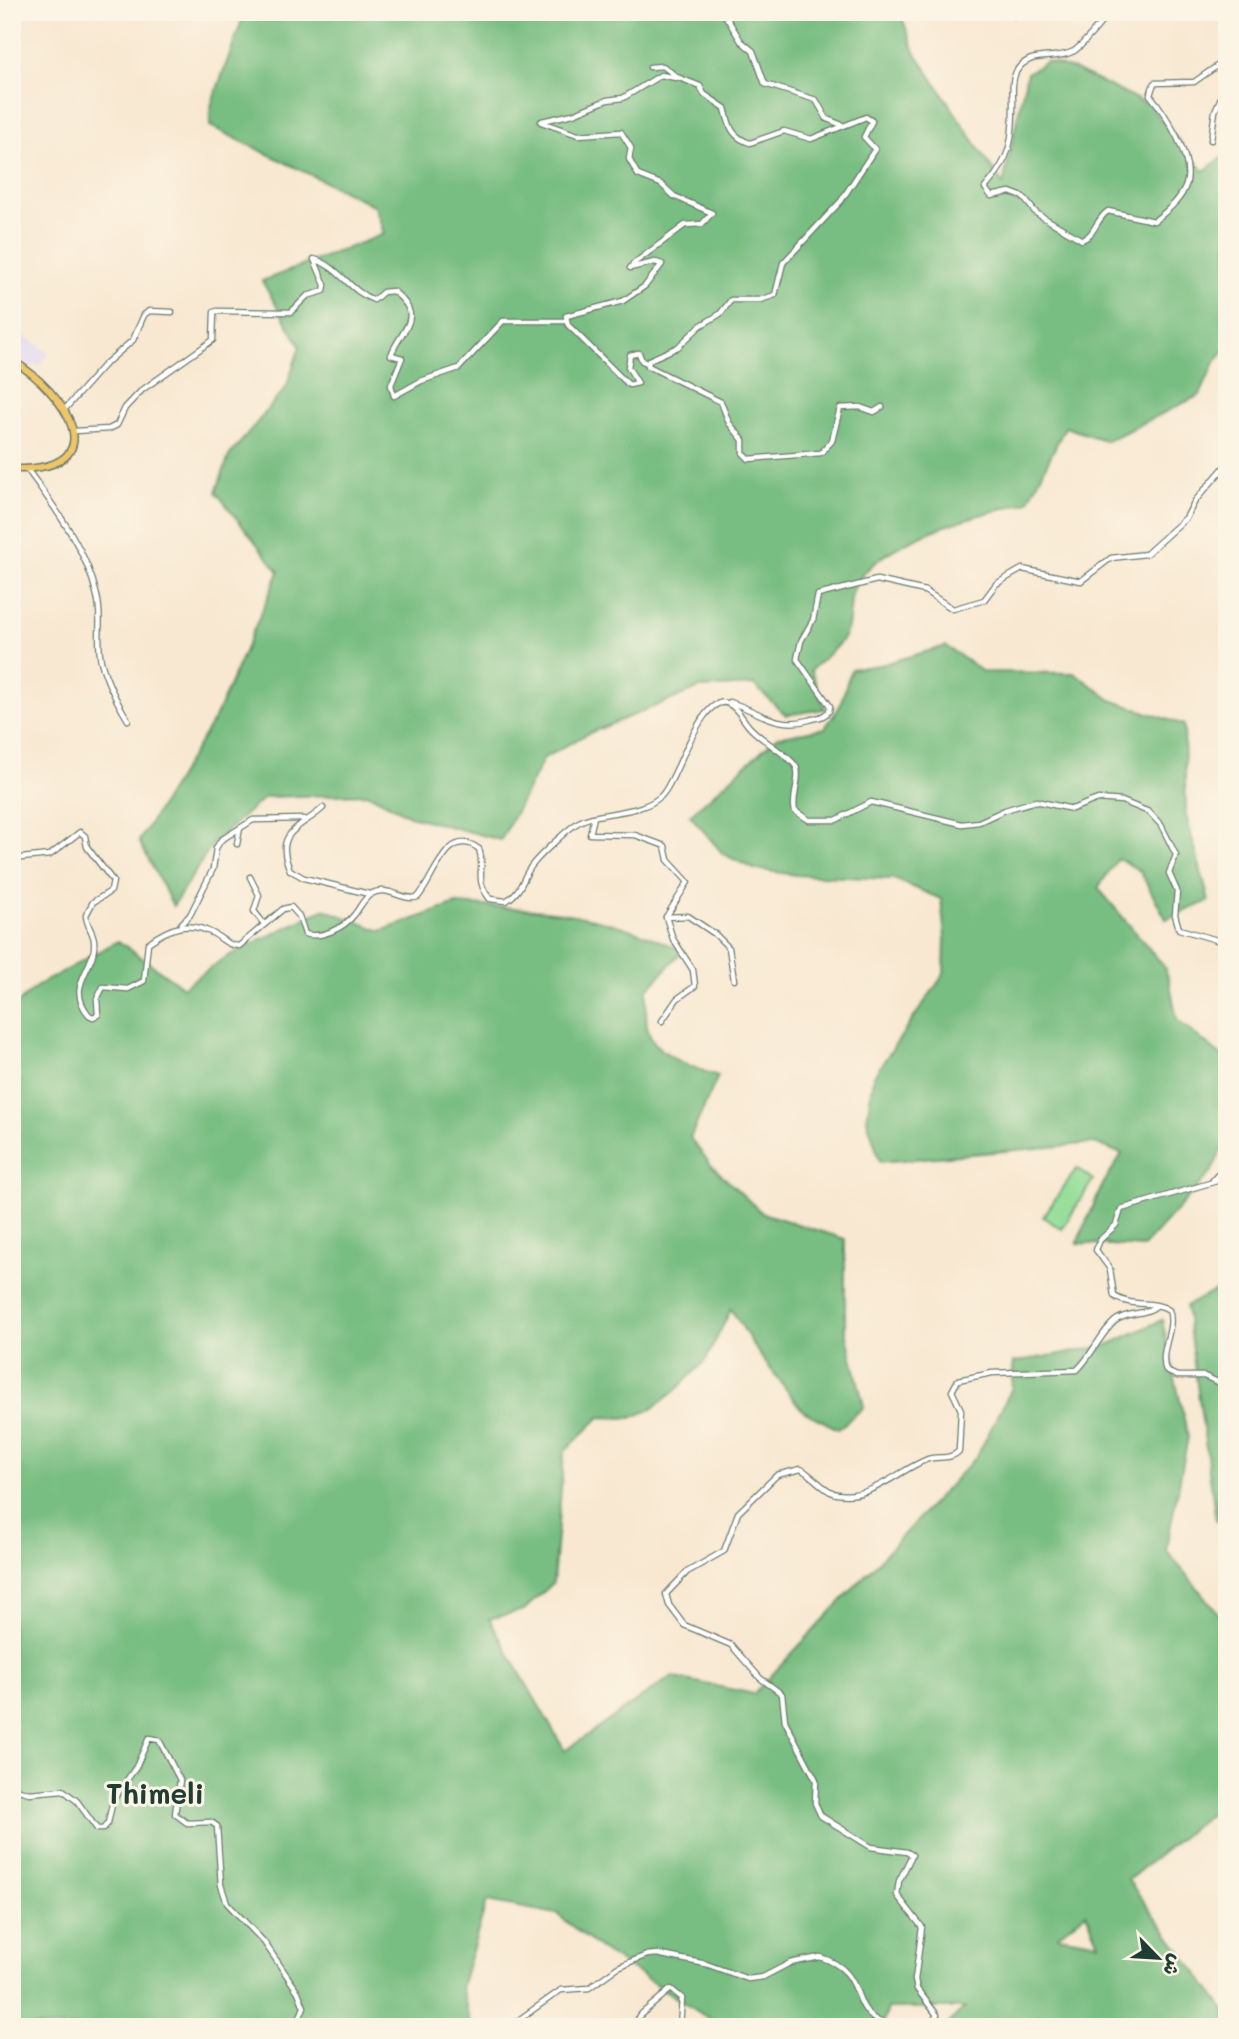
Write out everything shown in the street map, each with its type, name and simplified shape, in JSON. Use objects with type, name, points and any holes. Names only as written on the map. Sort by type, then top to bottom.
[{"type":"main road","points":[[12,360],[30,371],[65,409],[75,431],[73,445],[65,457],[45,467],[12,469]]},
{"type":"street","points":[[706,12],[713,12]]},
{"type":"street","points":[[723,12],[744,44],[753,51],[765,84],[816,100],[827,119],[843,125]]},
{"type":"street","points":[[1003,12],[1014,16],[1022,12]]},
{"type":"street","points":[[1051,12],[1065,17],[1076,12]]},
{"type":"street","points":[[1111,12],[1097,23],[1076,50],[1055,57],[1037,57],[1017,70],[1012,81],[1008,156],[1003,167],[985,188],[991,195],[1010,192],[1023,197],[1036,213],[1082,240],[1090,237],[1108,211],[1154,221],[1177,202],[1189,176],[1187,159],[1167,117],[1150,95],[1150,88],[1154,83],[1194,82],[1227,59]]},
{"type":"street","points":[[647,363],[678,347],[700,326],[720,314],[731,300],[760,300],[775,295],[783,263],[841,201],[874,153],[874,148],[864,137],[871,118],[858,118],[811,139],[784,131],[750,143],[734,134],[725,108],[704,94],[696,83],[677,77],[663,66],[650,67]]},
{"type":"street","points":[[565,321],[566,316],[576,312],[623,301],[645,286],[662,264],[655,262],[630,268],[633,264],[685,225],[702,224],[712,213],[674,196],[661,184],[638,175],[629,159],[631,148],[621,132],[578,135],[541,122],[573,114],[607,100],[623,98],[661,75],[696,83]]},
{"type":"street","points":[[1211,140],[1215,111],[1227,84]]},
{"type":"street","points":[[75,431],[108,429],[117,425],[125,408],[142,390],[214,340],[214,312],[267,310],[288,313],[307,296],[324,290],[325,285],[314,259],[332,268],[364,296],[374,300],[383,292],[393,291],[404,303],[410,319],[407,331],[391,355],[402,358],[391,385],[394,396],[421,381],[458,368],[503,321],[565,321],[629,385],[638,383],[628,367],[630,355],[639,353],[642,361],[651,369],[721,402],[729,423],[743,440],[743,453],[749,459],[821,453],[832,441],[841,408],[860,407],[874,412],[882,407]]},
{"type":"street","points":[[65,409],[104,365],[133,340],[144,315],[149,312],[172,312]]},
{"type":"street","points":[[323,808],[304,819],[286,841],[290,870],[304,878],[370,894],[388,891],[403,897],[418,897],[444,854],[455,844],[464,843],[480,849],[480,882],[483,890],[490,899],[506,901],[521,889],[534,862],[575,825],[594,817],[618,814],[659,799],[695,729],[717,703],[734,703],[777,723],[792,724],[822,717],[829,711],[830,706],[797,659],[801,641],[813,620],[818,595],[877,580],[925,591],[953,609],[984,600],[996,584],[1022,569],[1081,581],[1111,558],[1146,554],[1186,518],[1195,501],[1227,464]]},
{"type":"street","points":[[27,469],[70,529],[97,593],[102,619],[101,660],[116,700],[128,720]]},
{"type":"street","points":[[723,702],[734,708],[758,738],[793,762],[797,771],[793,806],[801,817],[809,820],[845,817],[871,802],[962,824],[979,822],[1005,810],[1036,801],[1072,809],[1107,798],[1142,808],[1161,825],[1176,855],[1169,873],[1177,891],[1175,915],[1178,929],[1227,943]]},
{"type":"street","points":[[594,817],[590,834],[635,835],[665,846],[668,860],[688,882],[666,917],[673,939],[693,970],[695,986],[677,999],[662,1021]]},
{"type":"street","points":[[12,859],[50,855],[80,832],[85,836],[90,852],[113,881],[111,891],[93,902],[86,915],[94,944],[81,982],[79,1001],[89,1015],[98,1015],[97,999],[103,986],[120,989],[141,985],[146,975],[145,955],[148,943],[181,925],[190,915],[213,870],[219,844],[243,825],[262,818],[280,821],[304,819]]},
{"type":"street","points":[[237,844],[237,833],[243,825]]},
{"type":"street","points":[[250,877],[259,895],[254,911],[264,924]]},
{"type":"street","points":[[181,925],[212,933],[239,946],[264,924],[291,907],[299,916],[305,934],[324,934],[346,923],[370,894]]},
{"type":"street","points":[[666,917],[688,916],[715,934],[729,948],[734,980]]},
{"type":"street","points":[[1212,1181],[1227,1165]]},
{"type":"street","points":[[1227,1178],[1212,1181],[1195,1190],[1121,1209],[1116,1225],[1097,1245],[1098,1255],[1110,1269],[1114,1296],[1132,1304],[1165,1307],[1171,1316],[1164,1351],[1166,1371],[1172,1375],[1204,1376],[1227,1386]]},
{"type":"street","points":[[929,2027],[937,2015],[917,1989],[915,1980],[922,1927],[897,1895],[899,1881],[912,1855],[908,1852],[871,1847],[821,1816],[815,1802],[816,1780],[785,1721],[782,1694],[760,1678],[731,1645],[684,1625],[669,1605],[666,1594],[687,1572],[724,1551],[738,1513],[778,1475],[801,1469],[830,1492],[845,1495],[881,1485],[926,1460],[954,1457],[959,1451],[961,1415],[951,1391],[958,1380],[992,1373],[1077,1370],[1114,1322],[1124,1315],[1151,1311],[1156,1306]]},
{"type":"street","points":[[12,1777],[16,1789],[23,1792],[63,1790],[77,1801],[97,1829],[103,1829],[108,1824],[113,1800],[136,1767],[149,1738],[159,1740],[180,1780],[176,1817],[187,1823],[211,1822],[217,1826],[221,1885],[227,1903],[264,1942],[270,1956],[298,1992],[304,2007],[296,2027]]},
{"type":"street","points":[[515,2027],[517,2021],[561,1990],[589,1988],[635,1958],[657,1954],[706,1964],[748,1979],[762,1977],[790,1963],[820,1957],[853,1979],[871,2017],[885,2024],[911,2027]]},
{"type":"street","points":[[634,2027],[639,2016],[671,1989],[682,1998],[680,2027]]},
{"type":"shaded area","points":[[12,328],[49,353],[39,366],[35,364],[32,367],[12,353]]},
{"type":"green space","points":[[245,12],[900,12],[915,52],[1003,185],[1027,73],[1047,61],[1077,71],[1149,105],[1204,171],[1227,154],[1227,347],[1216,360],[1200,395],[1107,441],[1065,427],[1028,502],[937,529],[891,551],[873,564],[855,586],[845,635],[811,670],[825,709],[786,715],[754,685],[700,688],[587,734],[544,758],[501,840],[410,816],[369,794],[265,797],[214,842],[173,906],[139,841],[216,716],[279,572],[216,492],[229,456],[286,388],[300,346],[262,281],[384,234],[375,206],[210,126],[211,106]]},
{"type":"green space","points":[[946,646],[983,672],[1075,673],[1111,700],[1184,725],[1186,815],[1209,901],[1166,919],[1140,871],[1118,858],[1098,888],[1163,965],[1169,979],[1177,1020],[1224,1058],[1222,1099],[1226,1140],[1212,1171],[1143,1247],[1077,1243],[1102,1186],[1122,1154],[1095,1143],[880,1162],[867,1119],[873,1077],[944,974],[945,938],[941,899],[894,879],[796,875],[754,869],[723,854],[690,815],[777,737],[825,728],[840,706],[851,669],[880,665]]},
{"type":"green space","points":[[456,904],[544,911],[599,920],[682,951],[647,990],[646,1018],[649,1034],[660,1049],[679,1061],[718,1076],[690,1138],[711,1165],[762,1213],[845,1239],[845,1328],[864,1407],[838,1429],[803,1411],[759,1354],[731,1309],[706,1360],[675,1391],[652,1409],[631,1418],[600,1417],[564,1452],[553,1583],[524,1610],[489,1619],[565,1751],[671,1677],[754,1694],[977,1456],[1011,1390],[1014,1362],[1106,1346],[1162,1320],[1188,1437],[1166,1550],[1227,1624],[1227,1800],[1128,1880],[1227,2013],[1227,2027],[945,2027],[965,2008],[888,2008],[882,2027],[722,2027],[599,1948],[557,1914],[487,1901],[461,1987],[472,2027],[12,2027],[12,1009],[37,986],[118,941],[183,987],[226,957],[324,909],[381,931]],"holes":[[[1086,1913],[1099,1943],[1059,1936],[1058,1935]]]},
{"type":"green space","points":[[1077,1168],[1093,1180],[1062,1229],[1043,1217]]},
{"type":"green space","points":[[1227,1285],[1227,1521],[1216,1520],[1186,1306]]},
{"type":"district","name":"Thimeli","points":[[155,1794]]}]
